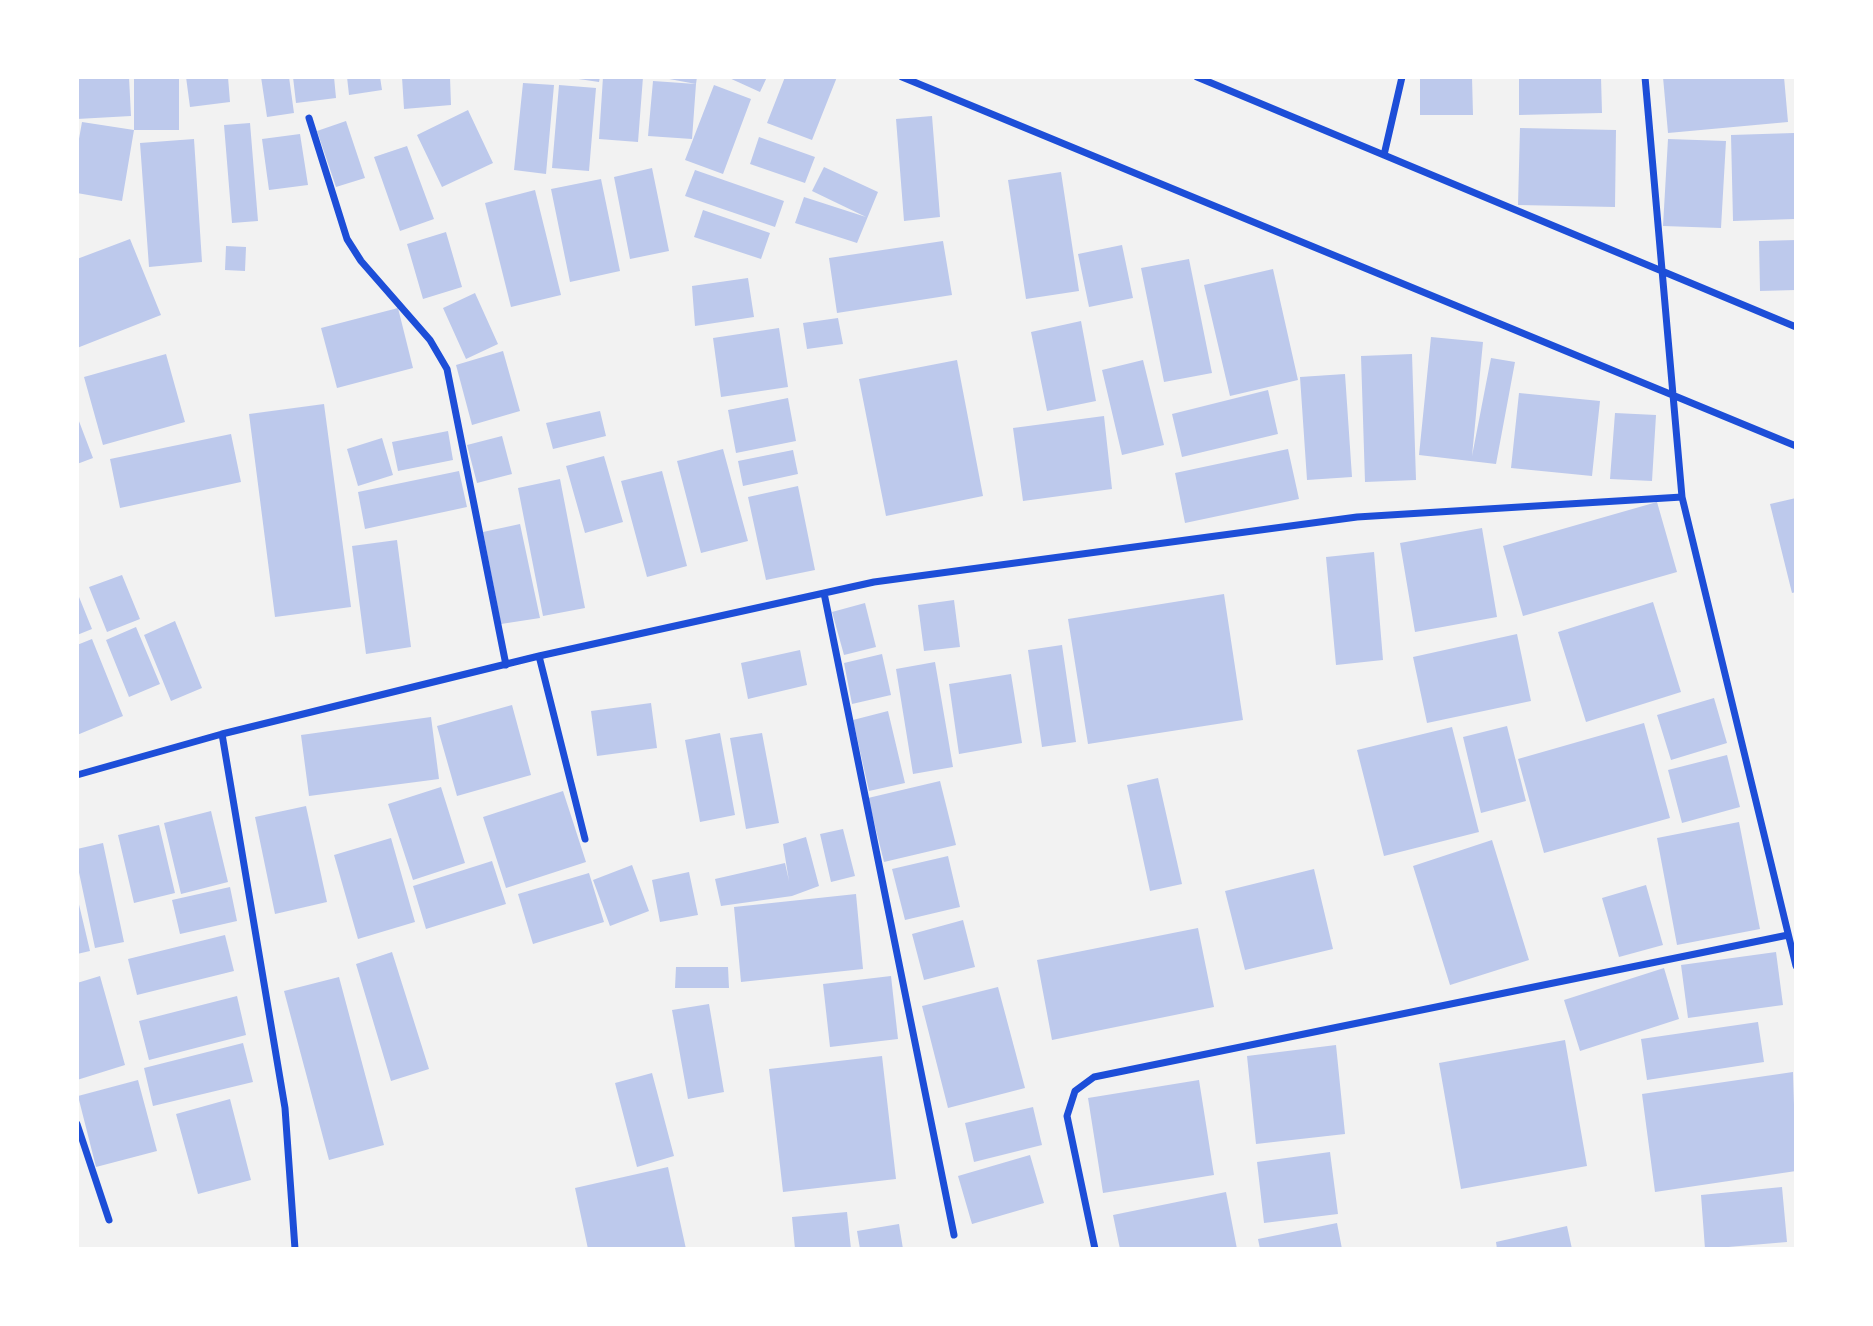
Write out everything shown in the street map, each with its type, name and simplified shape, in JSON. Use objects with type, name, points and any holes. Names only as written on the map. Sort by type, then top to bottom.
[{"type":"street","points":[[902,77],[1796,446]]},
{"type":"street","points":[[1197,77],[1796,327]]},
{"type":"street","points":[[1384,155],[1402,77]]},
{"type":"street","points":[[1646,77],[1682,497],[1796,967]]},
{"type":"street","points":[[309,118],[347,239],[361,261],[430,340],[447,369],[506,665]]},
{"type":"street","points":[[77,775],[222,734],[539,656],[824,593],[915,576],[1357,517],[1682,497]]},
{"type":"street","points":[[824,593],[954,1235]]},
{"type":"street","points":[[539,656],[585,839]]},
{"type":"street","points":[[222,734],[285,1108],[296,1249]]},
{"type":"street","points":[[1095,1249],[1068,1116],[1075,1091],[1094,1077],[1788,935]]},
{"type":"street","points":[[77,1125],[109,1220]]},
{"type":"building","points":[[77,77],[129,77],[131,116],[77,119]]},
{"type":"building","points":[[134,77],[179,77],[179,130],[134,130]]},
{"type":"building","points":[[186,77],[228,77],[230,102],[190,107]]},
{"type":"building","points":[[261,77],[289,77],[294,113],[267,117]]},
{"type":"building","points":[[293,77],[334,77],[336,98],[296,103]]},
{"type":"building","points":[[347,77],[380,77],[382,90],[349,95]]},
{"type":"building","points":[[402,77],[450,77],[451,105],[404,109]]},
{"type":"building","points":[[565,77],[600,77],[599,82]]},
{"type":"building","points":[[603,77],[643,77],[638,142],[599,139]]},
{"type":"building","points":[[664,77],[697,77],[696,84]]},
{"type":"building","points":[[727,77],[767,77],[760,92]]},
{"type":"building","points":[[785,77],[837,77],[812,140],[767,123]]},
{"type":"building","points":[[1420,77],[1472,77],[1473,115],[1420,115]]},
{"type":"building","points":[[1519,77],[1601,77],[1602,113],[1519,115]]},
{"type":"building","points":[[1663,77],[1784,77],[1788,122],[1668,133]]},
{"type":"building","points":[[653,81],[696,84],[692,139],[648,136]]},
{"type":"building","points":[[523,83],[554,85],[546,174],[514,170]]},
{"type":"building","points":[[559,85],[596,88],[589,171],[552,168]]},
{"type":"building","points":[[714,85],[751,99],[723,174],[685,160]]},
{"type":"building","points":[[468,110],[493,163],[442,187],[417,135]]},
{"type":"building","points":[[932,116],[940,217],[904,221],[896,119]]},
{"type":"building","points":[[346,121],[365,178],[336,187],[317,131]]},
{"type":"building","points":[[82,122],[134,130],[122,201],[77,193],[77,150]]},
{"type":"building","points":[[250,123],[258,221],[232,223],[224,125]]},
{"type":"building","points":[[1520,128],[1616,130],[1615,207],[1518,205]]},
{"type":"building","points":[[1794,133],[1795,219],[1733,221],[1731,135]]},
{"type":"building","points":[[300,134],[308,185],[269,190],[262,139]]},
{"type":"building","points":[[759,137],[815,157],[805,183],[750,164]]},
{"type":"building","points":[[194,139],[202,262],[149,267],[140,143]]},
{"type":"building","points":[[1668,139],[1726,141],[1721,228],[1663,226]]},
{"type":"building","points":[[407,146],[434,219],[400,231],[374,157]]},
{"type":"building","points":[[824,167],[878,192],[857,243],[795,223],[804,197],[866,217],[812,191]]},
{"type":"building","points":[[652,168],[669,251],[630,259],[614,177]]},
{"type":"building","points":[[695,170],[784,201],[775,227],[685,196]]},
{"type":"building","points":[[1061,172],[1079,291],[1026,299],[1008,180]]},
{"type":"building","points":[[601,179],[620,271],[570,282],[551,189]]},
{"type":"building","points":[[535,190],[561,295],[511,307],[485,203]]},
{"type":"building","points":[[703,210],[770,233],[761,259],[694,237]]},
{"type":"building","points":[[446,232],[462,287],[423,299],[407,244]]},
{"type":"building","points":[[130,239],[161,315],[77,348],[77,259]]},
{"type":"building","points":[[1796,240],[1796,290],[1760,291],[1759,241]]},
{"type":"building","points":[[943,241],[952,295],[837,313],[829,258]]},
{"type":"building","points":[[1122,245],[1133,298],[1089,307],[1078,254]]},
{"type":"building","points":[[226,246],[246,247],[245,271],[225,270]]},
{"type":"building","points":[[1189,259],[1212,373],[1164,382],[1141,268]]},
{"type":"building","points":[[1273,269],[1298,380],[1230,396],[1204,285]]},
{"type":"building","points":[[748,278],[754,317],[695,326],[692,286]]},
{"type":"building","points":[[475,293],[498,344],[466,359],[443,308]]},
{"type":"building","points":[[398,308],[413,368],[337,388],[321,328]]},
{"type":"building","points":[[838,318],[843,344],[807,349],[803,323]]},
{"type":"building","points":[[1081,321],[1096,401],[1047,411],[1031,332]]},
{"type":"building","points":[[779,328],[788,387],[721,397],[713,338]]},
{"type":"building","points":[[1431,337],[1483,342],[1472,456],[1491,358],[1515,362],[1496,464],[1419,455]]},
{"type":"building","points":[[503,351],[520,411],[472,425],[456,365]]},
{"type":"building","points":[[166,354],[185,422],[103,445],[84,377]]},
{"type":"building","points":[[1412,354],[1416,480],[1365,482],[1361,356]]},
{"type":"building","points":[[957,360],[983,496],[886,516],[859,379]]},
{"type":"building","points":[[1143,360],[1164,445],[1122,455],[1102,370]]},
{"type":"building","points":[[1345,374],[1352,477],[1307,480],[1300,377]]},
{"type":"building","points":[[1268,390],[1278,434],[1182,457],[1172,414]]},
{"type":"building","points":[[1519,393],[1600,401],[1592,476],[1511,468]]},
{"type":"building","points":[[788,398],[796,441],[736,453],[728,410]]},
{"type":"building","points":[[324,404],[351,607],[275,617],[249,414]]},
{"type":"building","points":[[600,411],[606,436],[553,449],[546,423]]},
{"type":"building","points":[[1615,413],[1656,415],[1652,481],[1610,479]]},
{"type":"building","points":[[77,416],[93,458],[77,464]]},
{"type":"building","points":[[1104,416],[1112,489],[1023,501],[1013,428]]},
{"type":"building","points":[[448,431],[453,460],[398,471],[392,442]]},
{"type":"building","points":[[231,434],[241,482],[120,508],[110,459]]},
{"type":"building","points":[[502,436],[512,474],[477,483],[467,445]]},
{"type":"building","points":[[382,438],[393,475],[358,486],[347,449]]},
{"type":"building","points":[[723,449],[748,541],[701,553],[677,461]]},
{"type":"building","points":[[1288,449],[1299,499],[1185,523],[1175,473]]},
{"type":"building","points":[[793,450],[798,474],[743,486],[738,461]]},
{"type":"building","points":[[604,456],[623,522],[585,533],[566,466]]},
{"type":"building","points":[[459,471],[467,507],[365,529],[358,492]]},
{"type":"building","points":[[662,471],[687,566],[647,577],[621,481]]},
{"type":"building","points":[[560,479],[585,608],[543,616],[518,488]]},
{"type":"building","points":[[798,486],[815,570],[766,580],[748,497]]},
{"type":"building","points":[[1796,498],[1796,592],[1792,593],[1770,504]]},
{"type":"building","points":[[1657,502],[1677,572],[1523,616],[1503,546]]},
{"type":"building","points":[[520,524],[540,618],[501,624],[483,532]]},
{"type":"building","points":[[1482,528],[1497,617],[1415,632],[1400,543]]},
{"type":"building","points":[[397,540],[411,647],[366,654],[352,546]]},
{"type":"building","points":[[1374,552],[1383,660],[1336,665],[1326,557]]},
{"type":"building","points":[[122,575],[140,619],[107,632],[89,587]]},
{"type":"building","points":[[77,592],[92,629],[77,635]]},
{"type":"building","points":[[1224,594],[1243,720],[1088,744],[1068,619]]},
{"type":"building","points":[[954,600],[960,647],[924,651],[918,605]]},
{"type":"building","points":[[1653,602],[1681,692],[1586,722],[1558,632]]},
{"type":"building","points":[[865,603],[876,647],[844,655],[832,612]]},
{"type":"building","points":[[175,621],[202,688],[171,701],[144,635]]},
{"type":"building","points":[[136,627],[160,684],[129,697],[106,640]]},
{"type":"building","points":[[1517,634],[1531,701],[1427,723],[1413,657]]},
{"type":"building","points":[[92,639],[123,716],[77,735],[77,645]]},
{"type":"building","points":[[1062,645],[1076,742],[1042,747],[1028,650]]},
{"type":"building","points":[[800,650],[807,685],[748,699],[741,663]]},
{"type":"building","points":[[882,654],[891,695],[852,704],[844,663]]},
{"type":"building","points":[[935,662],[953,767],[913,774],[896,669]]},
{"type":"building","points":[[1011,674],[1022,743],[959,754],[949,684]]},
{"type":"building","points":[[1714,698],[1727,743],[1671,760],[1657,715]]},
{"type":"building","points":[[651,703],[657,748],[597,756],[591,711]]},
{"type":"building","points":[[512,705],[531,775],[457,796],[437,726]]},
{"type":"building","points":[[888,711],[905,783],[869,791],[853,720]]},
{"type":"building","points":[[431,717],[439,779],[309,796],[301,735]]},
{"type":"building","points":[[1644,723],[1670,818],[1544,853],[1518,759]]},
{"type":"building","points":[[1507,726],[1526,801],[1481,813],[1463,737]]},
{"type":"building","points":[[1452,727],[1479,832],[1384,856],[1357,750]]},
{"type":"building","points":[[720,733],[735,815],[700,822],[685,740]]},
{"type":"building","points":[[762,733],[779,823],[746,829],[730,738]]},
{"type":"building","points":[[1727,755],[1740,807],[1682,823],[1668,770]]},
{"type":"building","points":[[1158,778],[1182,884],[1150,891],[1127,785]]},
{"type":"building","points":[[940,781],[956,845],[884,862],[868,798]]},
{"type":"building","points":[[441,787],[465,863],[413,880],[388,804]]},
{"type":"building","points":[[563,791],[586,862],[506,888],[483,817]]},
{"type":"building","points":[[306,806],[327,902],[275,914],[255,817]]},
{"type":"building","points":[[211,811],[228,882],[181,894],[164,823]]},
{"type":"building","points":[[1739,822],[1760,929],[1677,945],[1657,838]]},
{"type":"building","points":[[159,825],[175,893],[134,903],[118,835]]},
{"type":"building","points":[[843,829],[855,876],[831,882],[820,834]]},
{"type":"building","points":[[806,837],[819,886],[792,896],[721,906],[715,879],[785,863],[789,881],[783,844]]},
{"type":"building","points":[[391,838],[415,922],[358,939],[334,855]]},
{"type":"building","points":[[1492,840],[1529,960],[1450,985],[1413,866]]},
{"type":"building","points":[[103,843],[124,942],[95,948],[77,863],[77,849]]},
{"type":"building","points":[[948,856],[960,907],[905,920],[892,869]]},
{"type":"building","points":[[492,861],[506,904],[426,929],[413,886]]},
{"type":"building","points":[[632,865],[649,911],[610,926],[593,880]]},
{"type":"building","points":[[1314,869],[1333,949],[1245,970],[1225,891]]},
{"type":"building","points":[[689,872],[698,915],[660,922],[652,880]]},
{"type":"building","points":[[589,873],[604,922],[533,944],[518,894]]},
{"type":"building","points":[[1646,885],[1663,945],[1619,957],[1602,898]]},
{"type":"building","points":[[230,887],[237,921],[180,934],[172,900]]},
{"type":"building","points":[[856,894],[863,969],[741,982],[734,907]]},
{"type":"building","points":[[77,896],[90,951],[77,954]]},
{"type":"building","points":[[963,920],[975,967],[924,980],[912,934]]},
{"type":"building","points":[[1198,928],[1214,1007],[1052,1040],[1037,960]]},
{"type":"building","points":[[225,935],[234,971],[137,995],[128,959]]},
{"type":"building","points":[[392,952],[429,1069],[391,1081],[356,964]]},
{"type":"building","points":[[1776,952],[1783,1005],[1688,1018],[1681,965]]},
{"type":"building","points":[[676,967],[728,967],[729,988],[675,988]]},
{"type":"building","points":[[1664,968],[1679,1019],[1580,1051],[1564,1000]]},
{"type":"building","points":[[100,976],[125,1065],[77,1080],[77,983]]},
{"type":"building","points":[[891,976],[898,1039],[830,1047],[823,984]]},
{"type":"building","points":[[339,977],[384,1145],[329,1160],[284,991]]},
{"type":"building","points":[[998,987],[1025,1088],[948,1108],[922,1006]]},
{"type":"building","points":[[237,996],[246,1035],[149,1060],[139,1021]]},
{"type":"building","points":[[709,1004],[724,1092],[688,1099],[672,1010]]},
{"type":"building","points":[[1758,1022],[1764,1062],[1647,1080],[1641,1039]]},
{"type":"building","points":[[1565,1040],[1587,1166],[1461,1189],[1439,1063]]},
{"type":"building","points":[[243,1043],[253,1082],[153,1106],[144,1068]]},
{"type":"building","points":[[1336,1045],[1345,1134],[1256,1144],[1247,1056]]},
{"type":"building","points":[[882,1056],[896,1179],[783,1192],[769,1069]]},
{"type":"building","points":[[1793,1072],[1796,1171],[1655,1192],[1642,1094]]},
{"type":"building","points":[[652,1073],[674,1156],[637,1167],[615,1083]]},
{"type":"building","points":[[138,1080],[157,1151],[96,1167],[78,1096]]},
{"type":"building","points":[[1199,1080],[1214,1175],[1103,1193],[1088,1098]]},
{"type":"building","points":[[230,1099],[251,1180],[198,1194],[176,1114]]},
{"type":"building","points":[[1033,1107],[1042,1145],[974,1162],[965,1123]]},
{"type":"building","points":[[1330,1152],[1338,1214],[1264,1223],[1257,1162]]},
{"type":"building","points":[[1030,1155],[1044,1203],[972,1224],[958,1176]]},
{"type":"building","points":[[668,1167],[686,1249],[588,1249],[575,1188]]},
{"type":"building","points":[[1782,1187],[1787,1242],[1705,1249],[1701,1195]]},
{"type":"building","points":[[1226,1192],[1237,1249],[1120,1249],[1113,1215]]},
{"type":"building","points":[[847,1212],[851,1249],[795,1249],[792,1217]]},
{"type":"building","points":[[1337,1223],[1342,1249],[1260,1249],[1258,1239]]},
{"type":"building","points":[[899,1224],[903,1249],[860,1249],[857,1231]]},
{"type":"building","points":[[1567,1226],[1572,1249],[1497,1249],[1496,1242]]}]
